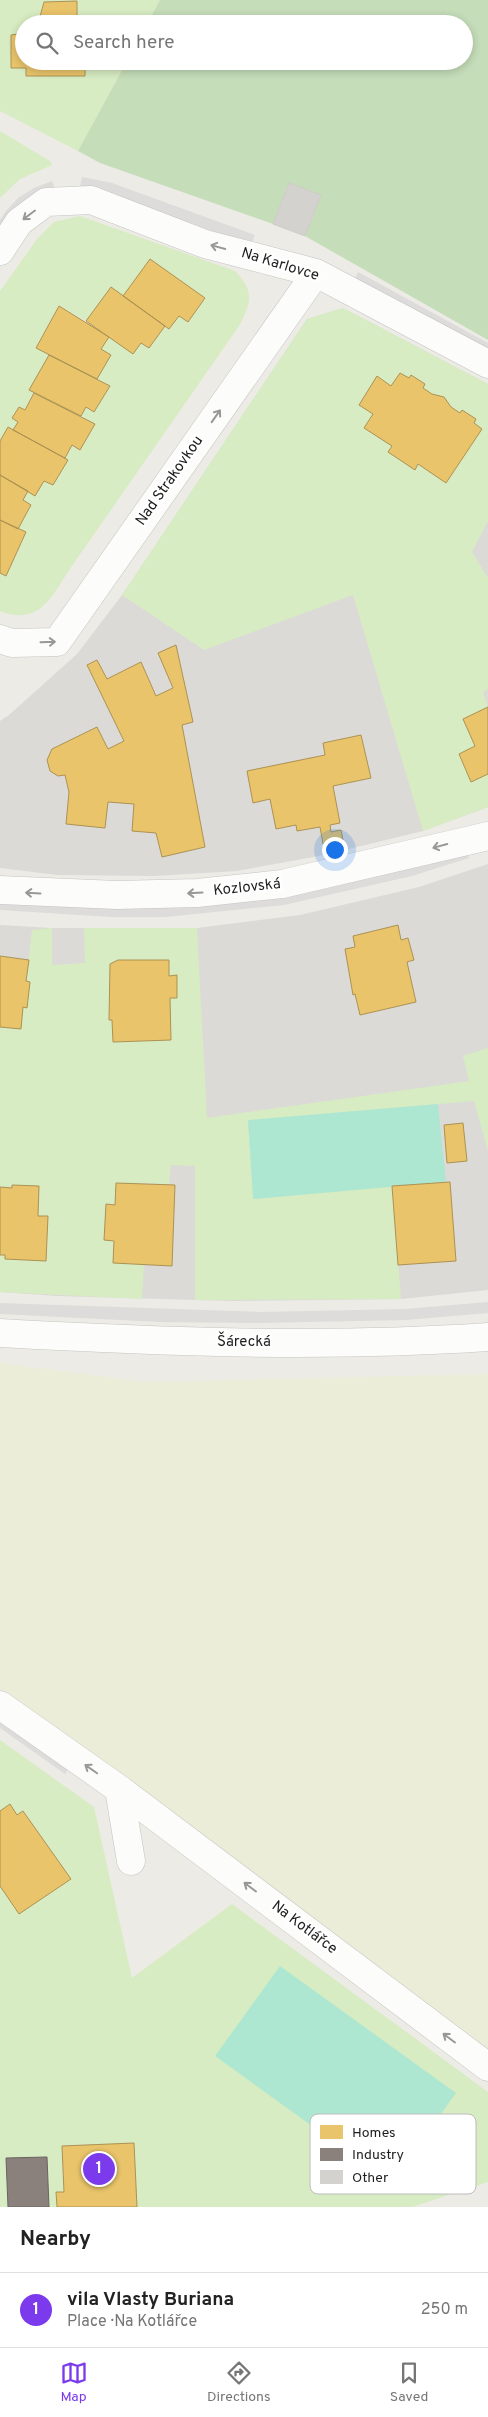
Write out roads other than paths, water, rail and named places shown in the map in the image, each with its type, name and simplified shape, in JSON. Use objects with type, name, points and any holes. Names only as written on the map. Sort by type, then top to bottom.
[{"type":"street","name":"Na Karlovce","points":[[0,251],[19,222],[46,202],[91,200],[205,244],[316,273],[488,364]]},
{"type":"street","name":"Nad Strakovkou","points":[[0,639],[12,643],[57,642],[316,273]]},
{"type":"street","name":"Kozlovská","points":[[0,890],[116,895],[196,893],[282,884],[488,836]]},
{"type":"street","name":"Šárecká","points":[[0,1333],[164,1342],[340,1343],[488,1337]]},
{"type":"street","name":"Na Kotlářce","points":[[0,1705],[120,1789],[488,2067]]},
{"type":"street","points":[[120,1789],[131,1861]]},
{"type":"place","name":"vila Vlasty Buriana","points":[[99,2169]]}]
